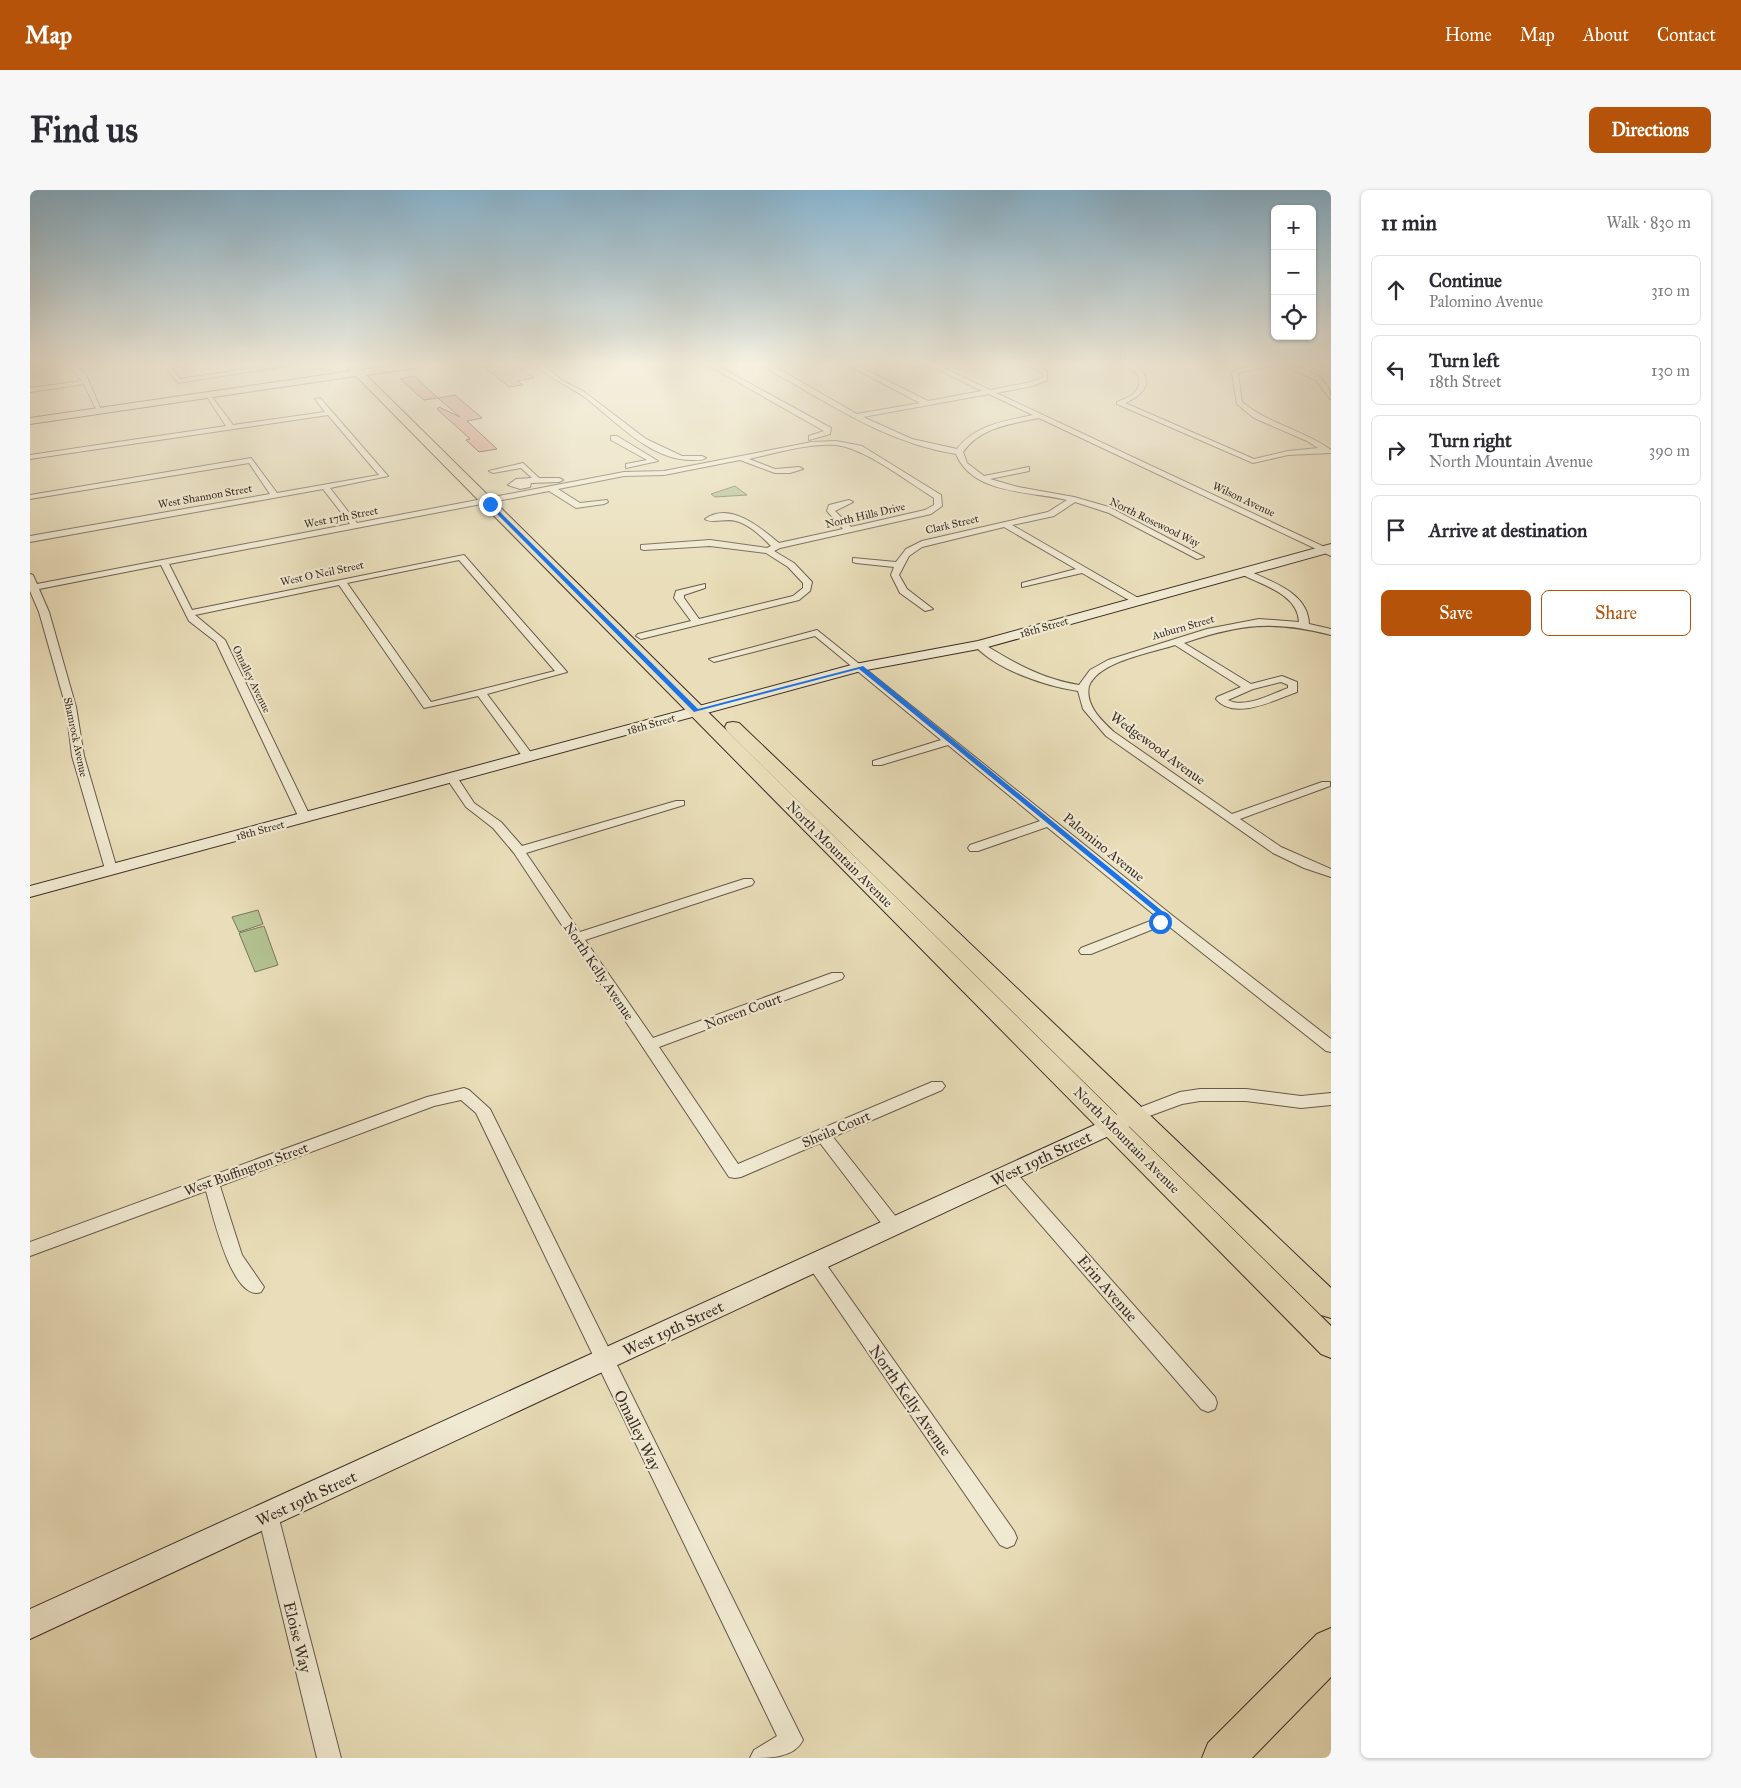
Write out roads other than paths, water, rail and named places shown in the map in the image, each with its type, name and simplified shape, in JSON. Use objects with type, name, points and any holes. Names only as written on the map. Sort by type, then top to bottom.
[{"type":"highway","points":[[1223,1758],[1331,1648]]},
{"type":"main road","name":"North Mountain Avenue","points":[[431,437],[1123,1120],[1331,1306]]},
{"type":"main road","name":"North Mountain Avenue","points":[[492,499],[641,636],[705,709]]},
{"type":"main road","name":"18th Street","points":[[30,892],[453,779],[860,667],[980,645],[1329,550]]},
{"type":"main road","name":"North Mountain Avenue","points":[[1123,1120],[1331,1345]]},
{"type":"main road","name":"West 19th Street","points":[[30,1624],[1123,1120]]},
{"type":"street","points":[[30,457],[158,437]]},
{"type":"street","name":"West Shannon Street","points":[[30,539],[384,476],[351,437]]},
{"type":"street","points":[[636,437],[688,460],[718,456],[804,437]]},
{"type":"street","points":[[902,437],[916,444],[959,452]]},
{"type":"street","points":[[959,452],[972,437]]},
{"type":"street","name":"Wilson Avenue","points":[[1086,437],[1329,550]]},
{"type":"street","points":[[1198,437],[1253,461],[1288,453],[1328,452]]},
{"type":"street","points":[[1303,437],[1328,452]]},
{"type":"street","points":[[524,488],[536,480],[562,479],[654,461],[614,438]]},
{"type":"street","name":"North Hills Drive","points":[[702,465],[812,444],[845,444],[859,448],[892,470],[932,492],[940,500],[938,506],[928,512],[773,549]]},
{"type":"street","points":[[959,452],[964,465],[982,478],[1026,469]]},
{"type":"street","points":[[741,458],[772,472],[784,473],[799,469]]},
{"type":"street","points":[[30,497],[251,460],[274,495]]},
{"type":"street","points":[[494,471],[523,465],[535,476],[536,480]]},
{"type":"street","name":"West 17th Street","points":[[31,584],[164,562],[492,499],[524,488],[552,488],[624,474],[656,473],[702,465]]},
{"type":"street","name":"North Rosewood Way","points":[[982,478],[1014,488],[1074,499],[1112,511],[1200,557]]},
{"type":"street","points":[[325,486],[355,525]]},
{"type":"street","points":[[552,488],[578,506],[604,502]]},
{"type":"street","name":"Clark Street","points":[[898,565],[910,549],[925,543],[1051,514],[1074,499]]},
{"type":"street","points":[[849,530],[831,511],[832,507],[850,502]]},
{"type":"street","points":[[641,636],[802,595],[809,586],[804,575],[773,549],[744,519],[732,516],[709,519]]},
{"type":"street","points":[[1004,524],[1137,601]]},
{"type":"street","points":[[644,547],[710,543],[773,549]]},
{"type":"street","name":"West O Neil Street","points":[[189,613],[461,557],[562,672]]},
{"type":"street","points":[[856,560],[898,565],[895,575],[897,583],[911,598],[928,609]]},
{"type":"street","name":"Omalley Avenue","points":[[164,562],[192,619],[220,640],[305,818]]},
{"type":"street","points":[[1025,585],[1084,570]]},
{"type":"street","points":[[1244,572],[1281,592],[1295,602],[1303,611],[1304,625]]},
{"type":"street","points":[[341,581],[428,706],[562,672]]},
{"type":"street","name":"Shamrock Avenue","points":[[31,584],[44,612],[73,715],[78,756],[111,869]]},
{"type":"street","points":[[697,622],[679,598],[679,593],[702,586]]},
{"type":"street","name":"Auburn Street","points":[[1083,689],[1094,672],[1103,665],[1237,624],[1258,622],[1304,625],[1331,632]]},
{"type":"street","name":"Palomino Avenue","points":[[714,659],[817,633],[1168,919],[1331,1047]]},
{"type":"street","points":[[1176,642],[1249,687],[1282,680],[1293,684],[1294,687],[1293,690],[1238,707],[1222,702],[1221,699],[1224,696],[1249,687]]},
{"type":"street","points":[[980,645],[1025,675],[1039,681],[1083,689]]},
{"type":"street","name":"Wedgewood Avenue","points":[[1083,689],[1090,710],[1097,722],[1110,734],[1292,858],[1331,873]]},
{"type":"street","points":[[481,693],[529,758]]},
{"type":"street","points":[[877,763],[949,742]]},
{"type":"street","name":"North Kelly Avenue","points":[[453,779],[470,805],[497,825],[519,850],[576,938],[735,1172]]},
{"type":"street","points":[[1231,818],[1326,784]]},
{"type":"street","points":[[519,850],[680,803]]},
{"type":"street","points":[[974,848],[1049,822]]},
{"type":"street","points":[[576,938],[748,882]]},
{"type":"street","points":[[1086,950],[1168,919]]},
{"type":"street","name":"Noreen Court","points":[[650,1045],[837,976]]},
{"type":"street","name":"Sheila Court","points":[[735,1172],[938,1086]]},
{"type":"street","name":"West Buffington Street","points":[[30,1249],[432,1101],[464,1094]]},
{"type":"street","name":"Omalley Way","points":[[464,1094],[482,1109],[791,1740],[762,1758]]},
{"type":"street","name":"West 19th Street","points":[[1123,1120],[1180,1098],[1200,1095],[1246,1095],[1301,1102],[1331,1099]]},
{"type":"street","points":[[823,1135],[894,1226]]},
{"type":"street","name":"Erin Avenue","points":[[1007,1174],[1208,1403]]},
{"type":"street","points":[[211,1182],[234,1258],[255,1287]]},
{"type":"street","name":"North Kelly Avenue","points":[[815,1262],[1007,1538]]},
{"type":"street","name":"Eloise Way","points":[[268,1515],[329,1758]]}]
